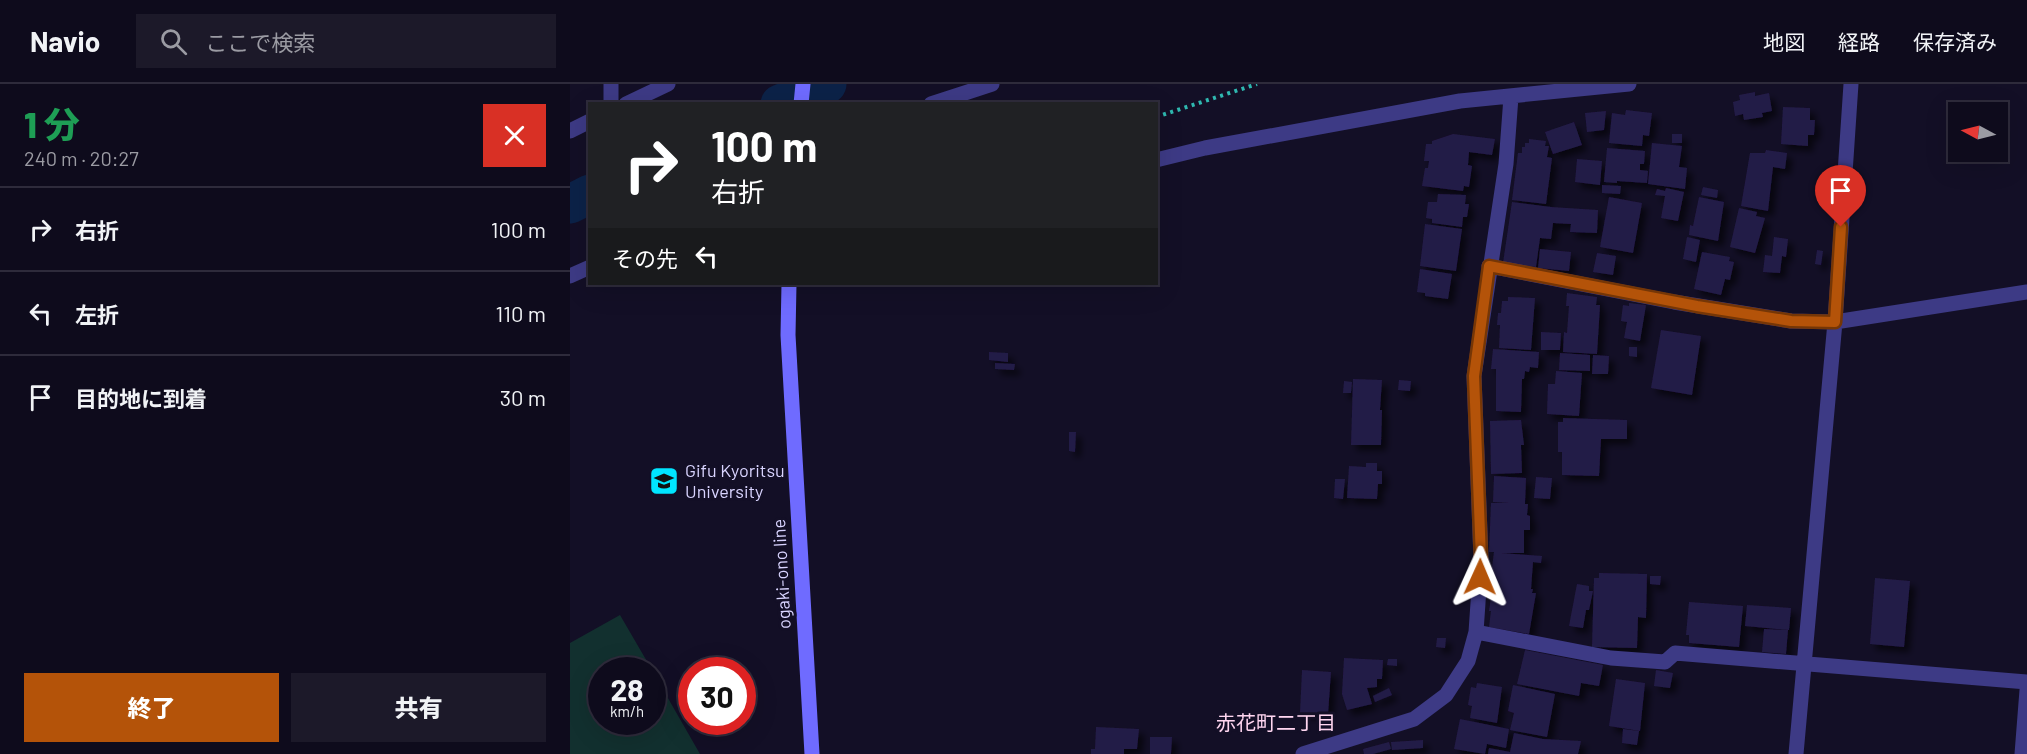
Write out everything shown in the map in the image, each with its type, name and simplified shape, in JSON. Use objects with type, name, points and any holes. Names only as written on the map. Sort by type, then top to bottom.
[{"type":"main road","points":[[801,102],[803,84]]},
{"type":"main road","name":"ogaki-ono line","points":[[789,285],[788,335],[812,754]]},
{"type":"street","points":[[611,84],[611,102]]},
{"type":"street","points":[[630,102],[668,84]]},
{"type":"street","points":[[937,102],[992,84]]},
{"type":"street","points":[[1158,160],[1205,148],[1460,101],[1629,84]]},
{"type":"street","points":[[1796,754],[1835,322],[1851,84]]},
{"type":"street","points":[[1303,754],[1414,719],[1446,695],[1468,661],[1476,632],[1481,559],[1474,376],[1506,164],[1511,97]]},
{"type":"street","points":[[570,131],[588,122]]},
{"type":"street","points":[[1489,266],[1697,306],[1791,321],[1835,322],[2027,292]]},
{"type":"street","points":[[570,276],[588,268]]},
{"type":"street","points":[[1476,632],[1611,658],[1665,662],[1675,653],[2027,682]]},
{"type":"street","points":[[2022,754],[2027,690]]},
{"type":"path","points":[[1158,116],[1257,84]]},
{"type":"green space","points":[[620,615],[644,657],[588,657],[588,735],[666,735],[666,695],[678,716],[678,735],[689,735],[700,754],[570,754],[570,643]]},
{"type":"building","points":[[1755,92],[1755,96],[1769,93],[1772,111],[1762,113],[1763,117],[1744,120],[1743,114],[1735,116],[1733,102],[1740,100],[1739,95]]},
{"type":"building","points":[[1783,107],[1810,108],[1810,120],[1815,120],[1814,135],[1808,135],[1808,146],[1781,144]]},
{"type":"building","points":[[1626,110],[1652,113],[1649,136],[1643,135],[1642,146],[1609,143],[1612,113],[1625,115]]},
{"type":"building","points":[[1606,111],[1604,130],[1587,132],[1585,113]]},
{"type":"building","points":[[1574,122],[1582,145],[1553,154],[1545,132]]},
{"type":"building","points":[[1453,134],[1495,139],[1492,155],[1469,152],[1468,165],[1472,166],[1469,187],[1464,186],[1463,191],[1422,186],[1425,168],[1428,168],[1429,161],[1424,161],[1426,144],[1432,144],[1432,141]]},
{"type":"building","points":[[1672,134],[1682,134],[1682,143],[1672,143]]},
{"type":"building","points":[[1529,139],[1546,141],[1545,146],[1549,146],[1547,157],[1552,158],[1546,204],[1512,200],[1518,153],[1522,153],[1522,147],[1525,147],[1525,143],[1529,143]]},
{"type":"building","points":[[1652,143],[1682,146],[1679,167],[1687,168],[1685,189],[1648,184]]},
{"type":"building","points":[[1607,148],[1645,151],[1644,164],[1640,164],[1640,170],[1648,171],[1647,183],[1604,182]]},
{"type":"building","points":[[1766,150],[1787,153],[1785,169],[1773,167],[1768,211],[1741,206],[1750,153],[1765,153]]},
{"type":"building","points":[[1577,159],[1602,161],[1600,185],[1575,182]]},
{"type":"building","points":[[1602,185],[1621,186],[1620,194],[1602,193]]},
{"type":"building","points":[[1703,187],[1718,190],[1717,198],[1701,195]]},
{"type":"building","points":[[1666,188],[1684,192],[1678,221],[1661,218],[1665,196],[1655,195],[1657,189],[1665,191]]},
{"type":"building","points":[[1438,194],[1466,195],[1465,204],[1469,204],[1467,217],[1463,217],[1462,227],[1432,223],[1432,219],[1426,218],[1428,202],[1437,202]]},
{"type":"building","points":[[1609,197],[1642,203],[1633,253],[1600,247]]},
{"type":"building","points":[[1699,197],[1724,202],[1718,241],[1689,235]]},
{"type":"building","points":[[1512,202],[1598,210],[1597,233],[1570,232],[1571,224],[1553,223],[1551,239],[1540,238],[1536,267],[1503,263]]},
{"type":"building","points":[[1739,208],[1757,212],[1756,216],[1765,218],[1755,253],[1730,247]]},
{"type":"building","points":[[1425,224],[1462,229],[1456,271],[1420,266]]},
{"type":"building","points":[[1687,237],[1700,240],[1696,262],[1683,259]]},
{"type":"building","points":[[1774,237],[1788,239],[1786,257],[1782,256],[1780,273],[1763,272],[1765,255],[1772,256]]},
{"type":"building","points":[[1540,249],[1571,252],[1569,271],[1538,268]]},
{"type":"building","points":[[1817,250],[1823,251],[1821,265],[1815,264]]},
{"type":"building","points":[[1702,252],[1730,257],[1729,261],[1734,262],[1730,280],[1725,279],[1721,295],[1694,289]]},
{"type":"building","points":[[1597,253],[1616,256],[1613,275],[1593,272]]},
{"type":"building","points":[[1420,269],[1452,274],[1448,299],[1425,296],[1425,293],[1417,292]]},
{"type":"building","points":[[1567,293],[1597,297],[1596,305],[1600,305],[1597,354],[1563,352],[1569,306],[1566,306]]},
{"type":"building","points":[[1508,297],[1535,298],[1531,350],[1499,348],[1498,313],[1501,313],[1502,301],[1508,301]]},
{"type":"building","points":[[1629,303],[1646,305],[1640,341],[1624,338],[1627,322],[1621,321],[1623,305],[1629,306]]},
{"type":"building","points":[[1661,330],[1701,336],[1692,395],[1651,388]]},
{"type":"building","points":[[1541,332],[1561,333],[1560,350],[1541,350]]},
{"type":"building","points":[[1629,347],[1637,347],[1637,357],[1629,356]]},
{"type":"building","points":[[1493,349],[1539,352],[1538,368],[1530,367],[1529,372],[1525,371],[1524,379],[1522,379],[1521,412],[1496,411],[1496,369],[1491,369]]},
{"type":"building","points":[[989,352],[1008,353],[1008,362],[989,360]]},
{"type":"building","points":[[1560,353],[1590,355],[1590,371],[1559,370]]},
{"type":"building","points":[[1593,355],[1609,356],[1608,374],[1592,374]]},
{"type":"building","points":[[995,363],[1015,364],[1014,370],[995,369]]},
{"type":"building","points":[[1556,371],[1582,373],[1579,416],[1547,414],[1548,384],[1555,384]]},
{"type":"building","points":[[1353,379],[1382,380],[1381,445],[1351,445]]},
{"type":"building","points":[[1399,380],[1411,381],[1410,391],[1398,390]]},
{"type":"building","points":[[1344,381],[1352,382],[1351,393],[1343,393]]},
{"type":"building","points":[[1563,418],[1627,420],[1627,439],[1601,439],[1599,476],[1562,475],[1562,452],[1558,452],[1558,422],[1563,422]]},
{"type":"building","points":[[1521,420],[1524,445],[1521,445],[1522,473],[1491,474],[1490,421]]},
{"type":"building","points":[[1069,432],[1076,432],[1075,452],[1069,451]]},
{"type":"building","points":[[1366,463],[1377,463],[1377,471],[1382,471],[1382,484],[1378,484],[1377,499],[1347,498],[1349,466],[1366,467]]},
{"type":"building","points":[[1494,476],[1526,478],[1525,504],[1528,504],[1527,515],[1530,516],[1530,530],[1524,530],[1524,553],[1501,553],[1542,556],[1541,563],[1533,562],[1531,589],[1533,589],[1532,593],[1536,593],[1529,634],[1489,627],[1492,590],[1489,590],[1494,552],[1489,552],[1491,503],[1509,503],[1493,502]]},
{"type":"building","points":[[1536,477],[1552,478],[1550,499],[1534,498]]},
{"type":"building","points":[[1335,479],[1345,479],[1343,499],[1334,498]]},
{"type":"building","points":[[1599,573],[1647,574],[1646,618],[1638,617],[1637,648],[1592,647],[1594,578],[1599,578]]},
{"type":"building","points":[[1650,576],[1661,576],[1660,585],[1650,584]]},
{"type":"building","points":[[1875,578],[1910,581],[1904,647],[1870,644]]},
{"type":"building","points":[[1577,584],[1589,586],[1589,591],[1593,591],[1589,610],[1586,610],[1583,628],[1569,626]]},
{"type":"building","points":[[1689,602],[1743,606],[1739,647],[1689,643],[1689,635],[1686,635]]},
{"type":"building","points":[[1747,605],[1791,608],[1789,630],[1745,626]]},
{"type":"building","points":[[1764,629],[1788,630],[1786,654],[1762,652]]},
{"type":"building","points":[[1437,638],[1446,638],[1445,648],[1436,647]]},
{"type":"building","points":[[1525,650],[1603,665],[1599,686],[1581,683],[1579,696],[1517,684]]},
{"type":"building","points":[[1344,658],[1383,660],[1382,679],[1377,679],[1377,687],[1367,688],[1372,704],[1347,710],[1342,694]]},
{"type":"building","points":[[1388,659],[1397,659],[1397,666],[1387,665]]},
{"type":"building","points":[[1302,670],[1331,672],[1328,714],[1300,713]]},
{"type":"building","points":[[1656,670],[1673,673],[1670,688],[1654,686]]},
{"type":"building","points":[[1616,679],[1645,683],[1640,731],[1609,726]]},
{"type":"building","points":[[1477,683],[1502,687],[1497,723],[1470,718],[1472,706],[1468,705],[1471,687],[1476,688]]},
{"type":"building","points":[[1513,685],[1555,694],[1547,737],[1510,730],[1514,713],[1508,711]]},
{"type":"building","points":[[1389,688],[1392,695],[1375,702],[1373,696]]},
{"type":"building","points":[[1460,719],[1509,729],[1506,748],[1487,744],[1485,754],[1454,749]]},
{"type":"building","points":[[1096,727],[1139,729],[1137,749],[1124,749],[1124,754],[1091,754],[1091,749],[1095,749]]},
{"type":"building","points":[[1623,729],[1639,731],[1637,745],[1622,743]]},
{"type":"building","points":[[1514,733],[1543,739],[1581,741],[1578,754],[1488,754],[1489,748],[1510,752]]},
{"type":"building","points":[[1150,737],[1172,737],[1171,754],[1150,754]]},
{"type":"building","points":[[1423,740],[1423,748],[1392,750],[1391,742]]},
{"type":"building","points":[[1389,742],[1391,749],[1364,754],[1363,749]]},
{"type":"waterway","points":[[785,102],[827,84]]},
{"type":"waterway","points":[[570,204],[588,195]]},
{"type":"place","name":"Gifu Kyoritsu University","points":[[664,481]]},
{"type":"district","name":"赤花町二丁目","points":[[1276,723]]},
{"type":"route","points":[[1480,577],[1474,376],[1489,266],[1697,306],[1791,321],[1835,322],[1841,227]]}]
